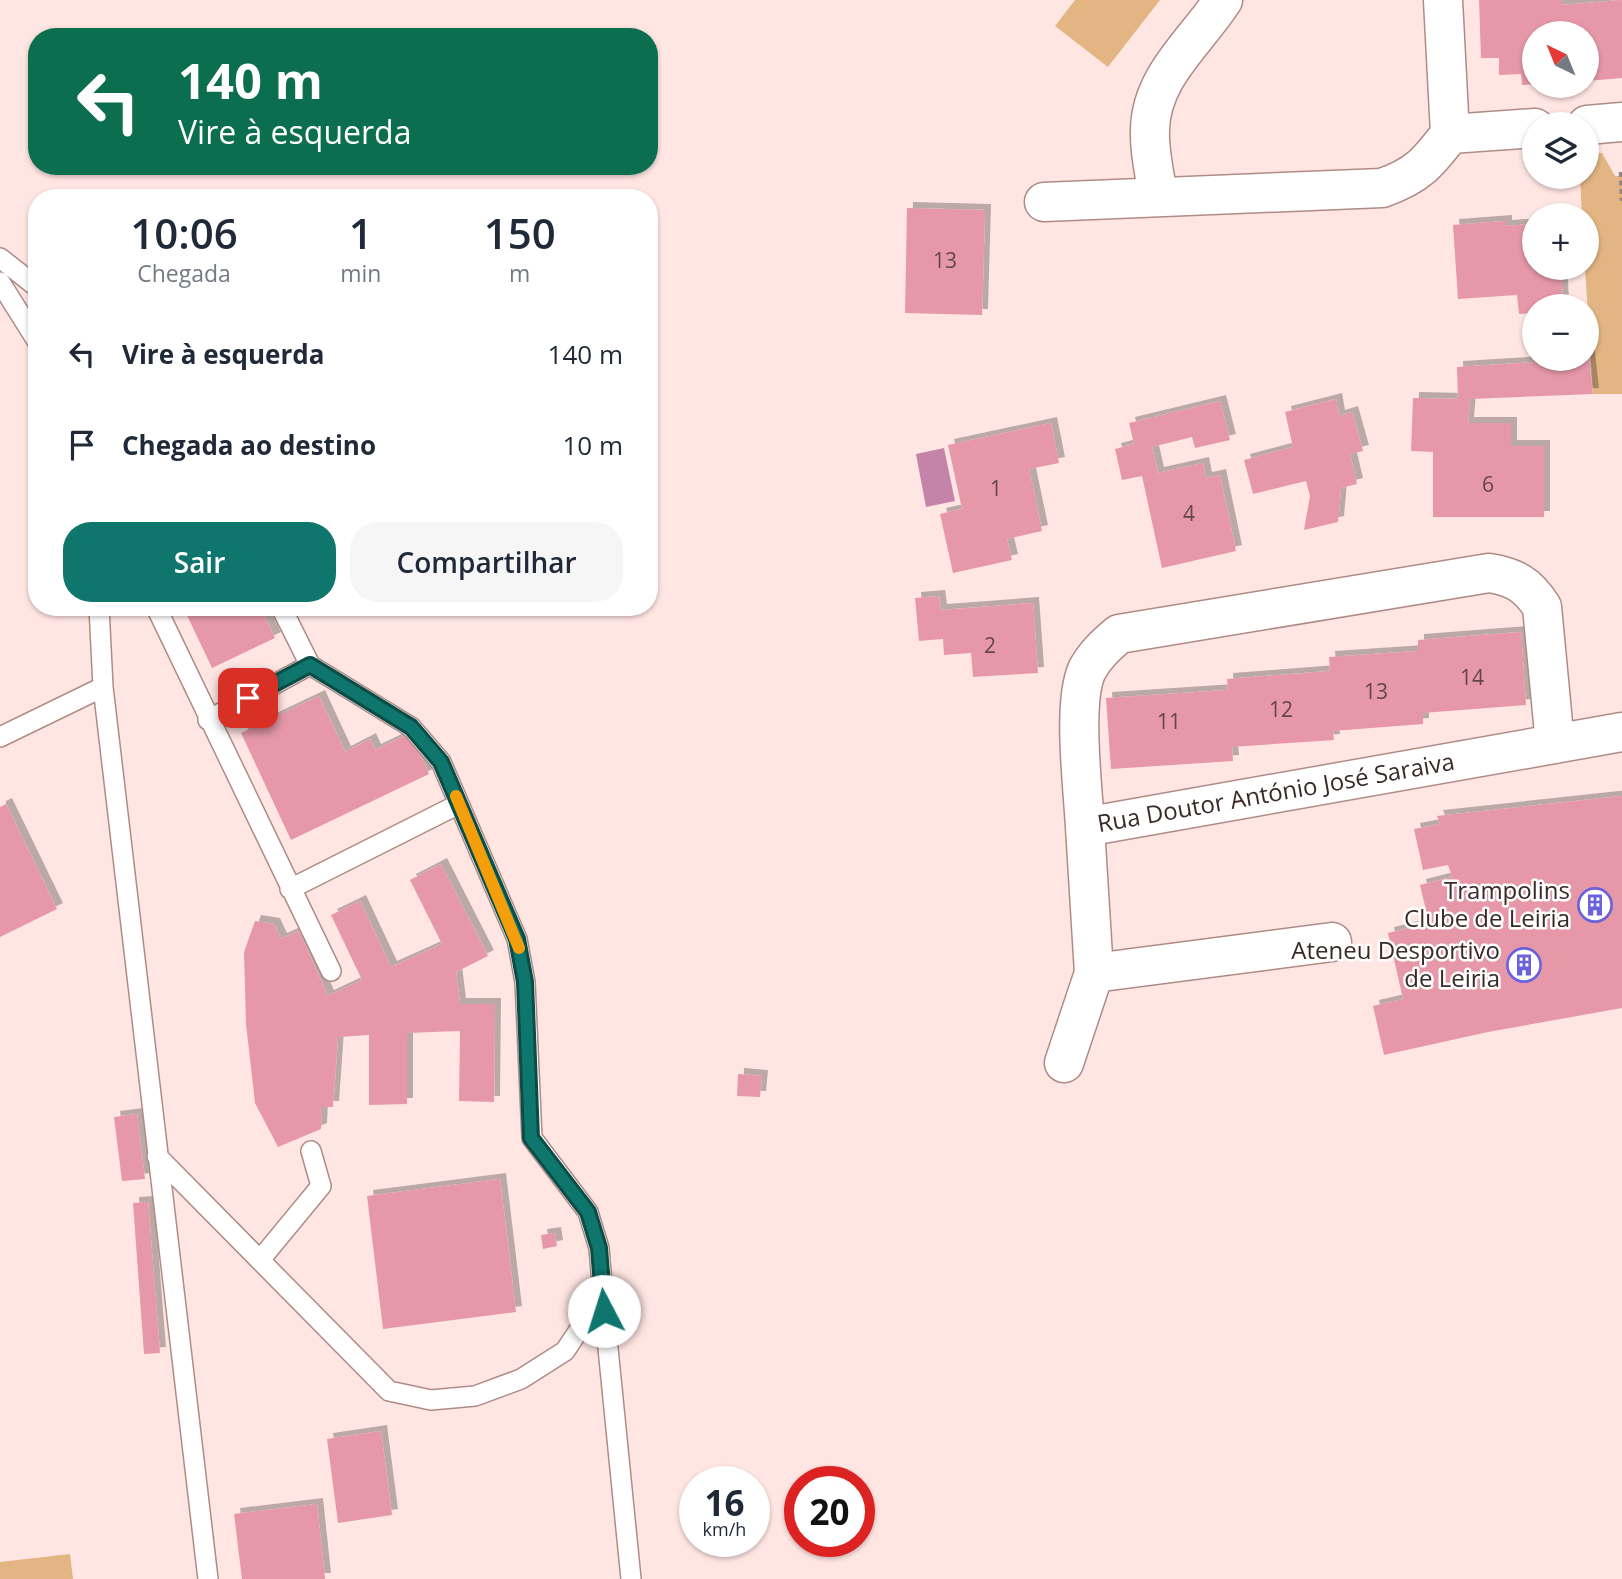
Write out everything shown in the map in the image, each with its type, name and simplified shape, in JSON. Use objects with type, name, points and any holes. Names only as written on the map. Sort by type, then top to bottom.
[{"type":"street","points":[[1158,196],[1150,132],[1152,107],[1160,85],[1223,0]]},
{"type":"street","points":[[1044,202],[1382,188],[1407,179],[1427,165],[1450,134],[1443,0]]},
{"type":"street","points":[[1599,124],[1622,122]]},
{"type":"street","points":[[1450,134],[1522,129]]},
{"type":"street","points":[[1084,827],[1080,694],[1087,671],[1100,650],[1119,634],[1489,573],[1511,577],[1530,588],[1542,607],[1555,744]]},
{"type":"street","name":"Rua Doutor António José Saraiva","points":[[1065,1063],[1094,973],[1084,827],[1622,732]]},
{"type":"street","points":[[1094,973],[1332,942]]},
{"type":"lane","points":[[0,258],[28,280]]},
{"type":"lane","points":[[0,282],[28,327]]},
{"type":"lane","points":[[99,616],[103,687],[208,1579]]},
{"type":"lane","points":[[160,616],[331,971]]},
{"type":"lane","points":[[286,616],[310,665],[411,727],[441,762],[517,939],[525,982],[531,1138],[588,1212],[599,1248],[631,1579]]},
{"type":"lane","points":[[208,720],[310,665]]},
{"type":"lane","points":[[0,737],[103,687]]},
{"type":"lane","points":[[290,889],[459,804]]},
{"type":"lane","points":[[260,1260],[321,1186],[312,1151]]},
{"type":"lane","points":[[157,1156],[389,1391],[431,1401],[475,1396],[521,1379],[565,1351],[591,1312],[602,1284]]},
{"type":"path","points":[[1621,172],[1622,201]]},
{"type":"shaded area","points":[[1075,0],[1160,0],[1108,67],[1055,26]]},
{"type":"shaded area","points":[[1599,153],[1602,153],[1615,176],[1622,176],[1622,394],[1593,394],[1592,371],[1599,371],[1599,294],[1587,294],[1586,280],[1599,280],[1599,203],[1581,203],[1581,189],[1599,189]]},
{"type":"shaded area","points":[[944,448],[955,501],[926,507],[916,454]]},
{"type":"shaded area","points":[[70,1554],[73,1579],[0,1579],[0,1562]]},
{"type":"building","points":[[1479,0],[1562,0],[1562,5],[1622,0],[1622,78],[1600,80],[1600,21],[1522,21],[1522,85],[1521,74],[1499,75],[1499,58],[1481,58]]},
{"type":"building","points":[[907,208],[985,210],[982,315],[905,313]]},
{"type":"building","points":[[1506,221],[1506,226],[1522,225],[1522,280],[1562,280],[1562,294],[1522,294],[1522,314],[1519,314],[1517,295],[1458,299],[1453,225]]},
{"type":"building","points":[[1522,363],[1522,371],[1590,371],[1593,394],[1470,399],[1468,423],[1511,423],[1511,446],[1544,446],[1544,517],[1433,517],[1433,452],[1411,451],[1413,398],[1458,399],[1457,367]]},
{"type":"building","points":[[1336,399],[1339,416],[1352,412],[1363,451],[1350,454],[1357,484],[1341,488],[1338,522],[1304,530],[1310,496],[1306,481],[1253,494],[1244,460],[1293,447],[1285,412]]},
{"type":"building","points":[[1220,401],[1230,440],[1195,448],[1192,437],[1152,447],[1158,473],[1203,463],[1206,478],[1220,475],[1236,551],[1162,568],[1142,476],[1122,480],[1115,449],[1134,444],[1129,423]]},
{"type":"building","points":[[1051,423],[1059,463],[1029,469],[1042,531],[1007,539],[1012,560],[953,573],[940,514],[962,509],[948,445]]},
{"type":"building","points":[[939,596],[941,610],[1033,603],[1038,673],[973,677],[971,653],[944,655],[943,639],[919,641],[915,598]]},
{"type":"building","points":[[187,616],[264,616],[275,638],[212,668]]},
{"type":"building","points":[[1521,632],[1526,705],[1423,713],[1423,724],[1333,731],[1334,740],[1232,747],[1233,761],[1111,769],[1106,698],[1228,690],[1227,679],[1330,671],[1329,657],[1418,651],[1418,640]]},
{"type":"building","points":[[319,696],[345,752],[370,739],[375,750],[410,733],[429,774],[291,840],[241,733]]},
{"type":"building","points":[[1622,796],[1622,1008],[1488,1032],[1384,1055],[1373,1006],[1403,999],[1388,933],[1429,923],[1420,885],[1452,877],[1448,865],[1423,870],[1414,829],[1440,824],[1437,816]]},
{"type":"building","points":[[6,804],[57,909],[0,937],[0,807]]},
{"type":"building","points":[[441,864],[488,956],[456,972],[460,1004],[495,1004],[494,1102],[459,1101],[460,1031],[407,1033],[407,1104],[369,1105],[369,1035],[338,1037],[333,1107],[322,1107],[321,1129],[278,1147],[255,1103],[246,1024],[244,952],[255,921],[274,924],[281,939],[299,931],[328,996],[362,980],[331,915],[360,901],[391,967],[442,944],[410,880]]},
{"type":"building","points":[[738,1074],[762,1076],[760,1097],[737,1096]]},
{"type":"building","points":[[137,1114],[145,1179],[122,1181],[114,1117]]},
{"type":"building","points":[[500,1179],[516,1312],[383,1329],[367,1196]]},
{"type":"building","points":[[148,1202],[160,1353],[144,1354],[133,1203]]},
{"type":"building","points":[[555,1233],[557,1246],[543,1249],[541,1235]]},
{"type":"building","points":[[381,1431],[392,1515],[338,1523],[327,1439]]},
{"type":"building","points":[[317,1504],[325,1579],[242,1579],[234,1514]]},
{"type":"slow traffic","points":[[456,796],[519,948]]},
{"type":"place","name":"Trampolins Clube de Leiria","points":[[1595,905]]},
{"type":"place","name":"Ateneu Desportivo de Leiria","points":[[1524,965]]},
{"type":"route","points":[[248,698],[310,665],[349,692],[411,727],[441,762],[517,939],[525,982],[531,1138],[588,1212],[599,1248],[604,1311]]}]
